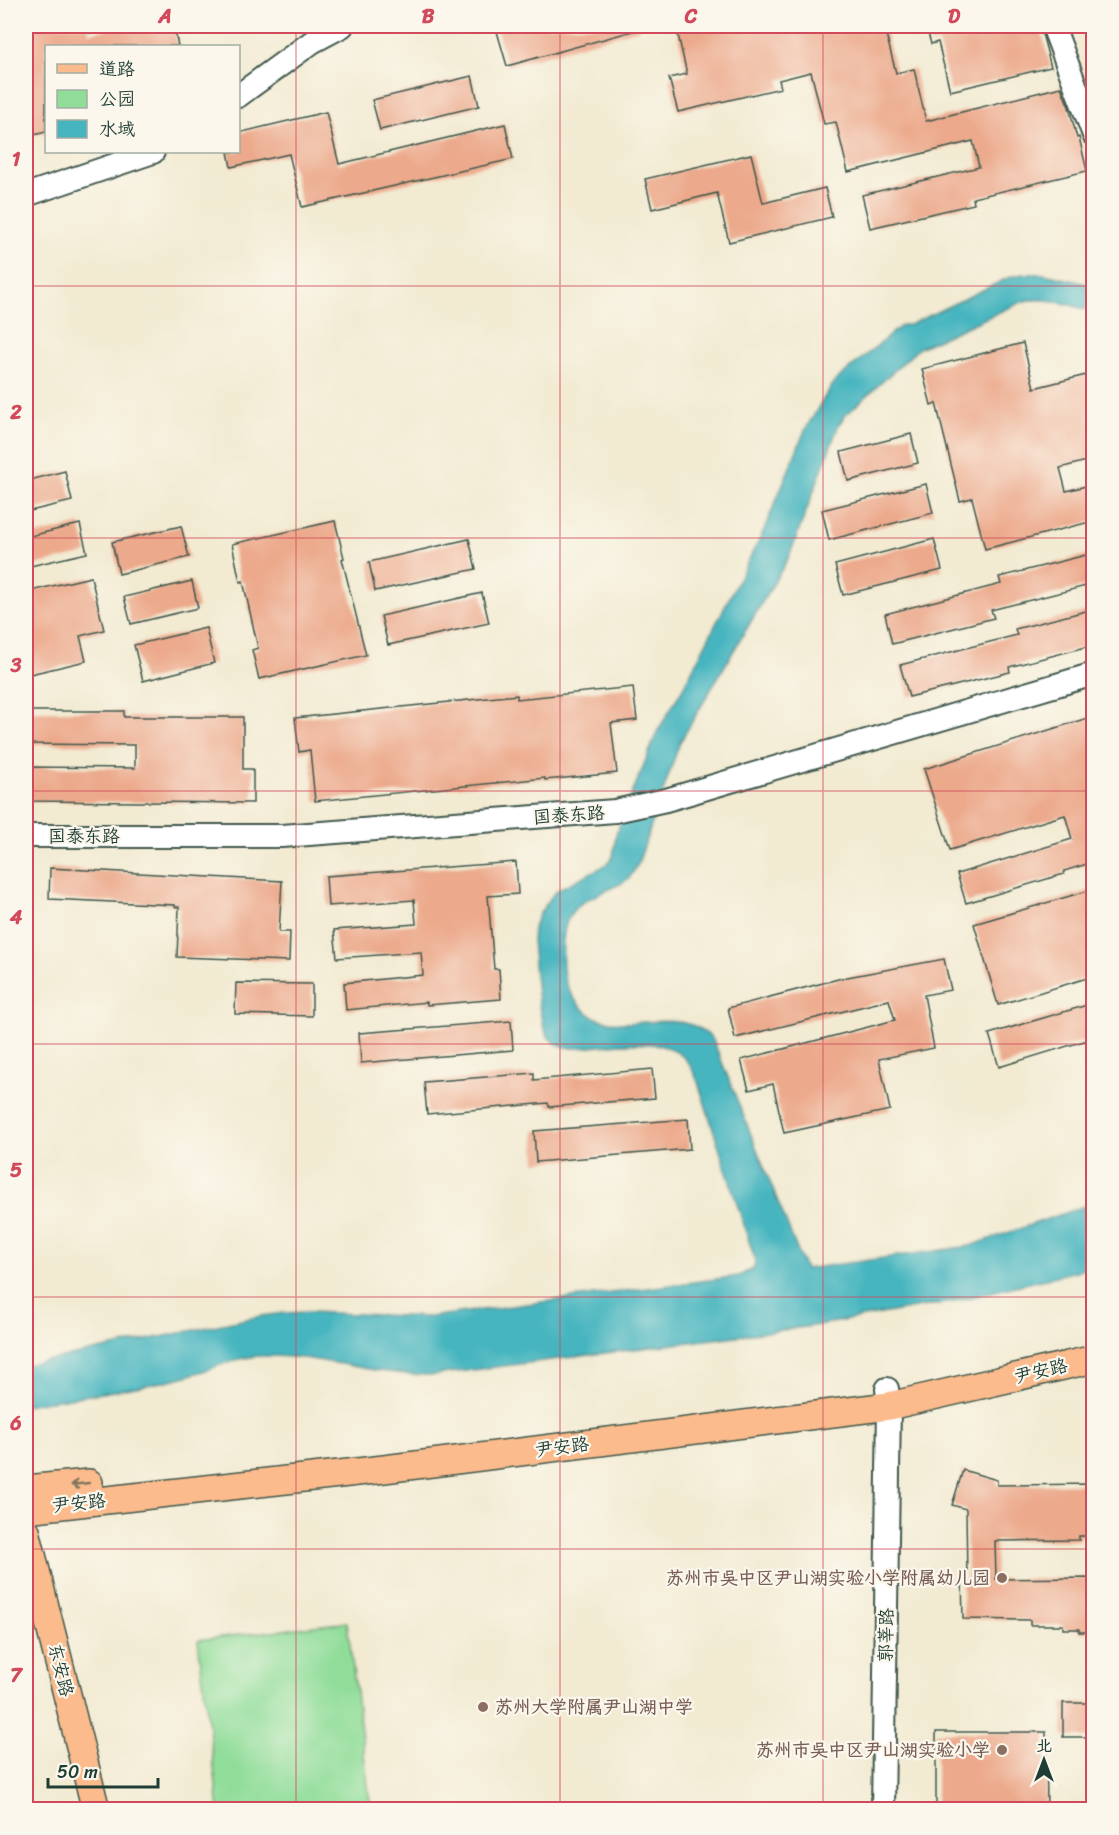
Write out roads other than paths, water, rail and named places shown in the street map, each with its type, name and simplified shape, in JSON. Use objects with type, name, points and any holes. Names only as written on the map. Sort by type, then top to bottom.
[{"type":"main road","name":"尹安路","points":[[26,1490],[389,1454],[888,1398],[1094,1344]]},
{"type":"main road","name":"尹安路","points":[[26,1509],[384,1469],[888,1398],[1094,1359]]},
{"type":"main road","name":"东安路","points":[[26,1531],[96,1809]]},
{"type":"main road","name":"东安路","points":[[26,1605],[79,1809]]},
{"type":"street","points":[[240,95],[312,42],[342,26]]},
{"type":"street","points":[[1053,26],[1094,135]]},
{"type":"street","points":[[26,195],[150,153]]},
{"type":"street","name":"国泰东路","points":[[26,836],[282,836],[615,811],[666,800],[1094,674]]},
{"type":"street","name":"郭莘路","points":[[883,1809],[888,1398]]},
{"type":"water","points":[[1023,274],[1044,274],[1093,285],[1093,311],[1059,302],[1024,301],[919,348],[845,416],[839,424],[789,557],[680,742],[638,864],[626,880],[584,901],[572,912],[564,930],[563,968],[569,991],[580,1006],[594,1017],[610,1022],[682,1022],[698,1028],[713,1040],[805,1269],[970,1246],[1093,1203],[1093,1267],[955,1301],[813,1326],[435,1375],[392,1373],[306,1358],[263,1356],[232,1361],[164,1382],[26,1405],[26,1365],[261,1316],[309,1312],[429,1317],[739,1276],[754,1268],[755,1260],[698,1082],[690,1066],[674,1050],[661,1046],[631,1044],[572,1048],[552,1041],[546,1032],[539,1007],[532,940],[533,928],[540,913],[559,889],[604,866],[613,857],[616,834],[657,732],[683,688],[764,530],[805,430],[836,380],[902,325],[909,325],[1010,277]]},
{"type":"place","name":"苏州市吴中区尹山湖实验小学附属幼儿园","points":[[1002,1578]]},
{"type":"place","name":"苏州大学附属尹山湖中学","points":[[483,1707]]},
{"type":"place","name":"苏州市吴中区尹山湖实验小学","points":[[1002,1750]]}]
